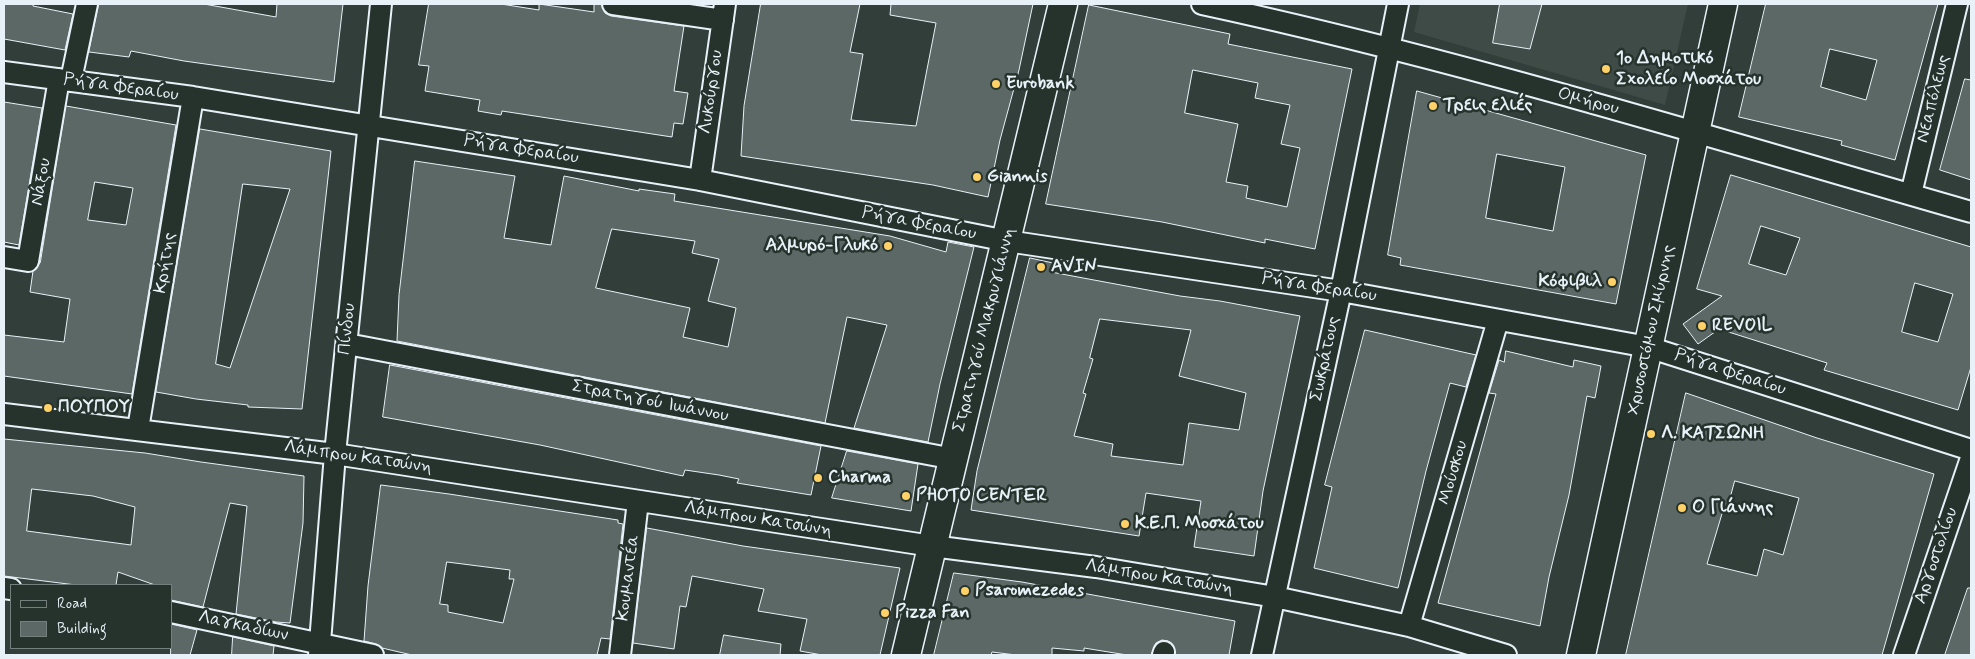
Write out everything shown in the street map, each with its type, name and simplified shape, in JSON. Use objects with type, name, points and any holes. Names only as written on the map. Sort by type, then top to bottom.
[{"type":"main road","name":"Στρατηγού Μακρυγιάννη","points":[[906,655],[1063,4]]},
{"type":"main road","name":"Χρυσοστόμου Σμύρνης","points":[[1581,655],[1723,4]]},
{"type":"street","name":"Νάξου","points":[[4,257],[28,260],[65,80],[87,4]]},
{"type":"street","name":"Πίνδου","points":[[320,649],[336,454],[381,4]]},
{"type":"street","points":[[613,4],[724,12]]},
{"type":"street","name":"Ομήρου","points":[[1202,4],[1390,47],[1695,131],[1971,212]]},
{"type":"street","name":"Σωκράτους","points":[[1262,655],[1341,291],[1398,4]]},
{"type":"street","name":"Νεαπόλεως","points":[[1911,194],[1957,4]]},
{"type":"street","name":"Λυκούργου","points":[[700,180],[724,12]]},
{"type":"street","name":"Ρήγα Φεραίου","points":[[4,72],[193,98],[700,180],[1007,241],[1341,291],[1648,347],[1971,450]]},
{"type":"street","name":"Κρήτης","points":[[138,429],[193,98]]},
{"type":"street","name":"Μούσκου","points":[[1409,626],[1498,320]]},
{"type":"street","name":"Στρατηγού Ιωάννου","points":[[347,344],[954,459]]},
{"type":"street","name":"Λάμπρου Κατσώνη","points":[[4,414],[336,454],[932,546],[1096,567],[1275,597],[1409,626],[1506,655]]},
{"type":"street","name":"Αργοστολίου","points":[[1904,655],[1971,458]]},
{"type":"street","name":"Κουμαντέα","points":[[620,655],[638,501]]},
{"type":"street","name":"Λαγκαδίων","points":[[172,612],[320,649],[373,655]]},
{"type":"shaded area","name":"1ο Δημοτικό Σχολείο Μοσχάτου","points":[[1420,4],[1688,4],[1665,105],[1414,32]]},
{"type":"building","points":[[4,4],[33,4],[33,6],[73,14],[65,50],[4,39]]},
{"type":"building","points":[[99,4],[204,4],[276,17],[277,4],[343,4],[334,82],[184,61],[131,51],[129,57],[89,52]]},
{"type":"building","points":[[429,4],[501,4],[539,10],[539,4],[594,12],[594,4],[601,4],[605,13],[611,16],[684,26],[674,91],[688,93],[683,124],[674,123],[672,137],[502,111],[501,115],[478,111],[480,100],[425,91],[429,66],[419,65]]},
{"type":"building","points":[[761,4],[860,4],[850,52],[863,54],[851,120],[916,126],[936,23],[890,15],[891,4],[1033,4],[988,197],[933,185],[741,156],[744,106]]},
{"type":"building","points":[[1500,4],[1542,4],[1530,49],[1493,43]]},
{"type":"building","points":[[1766,4],[1938,4],[1895,160],[1841,145],[1842,141],[1739,117]],"holes":[[[1830,49],[1877,60],[1866,100],[1821,87]]]},
{"type":"building","points":[[1089,5],[1230,34],[1228,44],[1352,69],[1315,249],[1265,239],[1265,243],[1162,222],[1046,204]],"holes":[[[1193,70],[1258,83],[1255,98],[1290,105],[1281,144],[1300,148],[1287,207],[1246,198],[1248,186],[1226,182],[1238,124],[1185,113]]]},
{"type":"building","points":[[1965,79],[1971,80],[1971,180],[1940,170]]},
{"type":"building","points":[[1417,91],[1646,155],[1616,304],[1400,265],[1401,258],[1388,255]],"holes":[[[1497,154],[1565,167],[1553,231],[1486,218]]]},
{"type":"building","points":[[4,102],[42,108],[19,245],[4,242]]},
{"type":"building","points":[[66,106],[176,125],[132,394],[4,376],[4,335],[64,342],[70,299],[30,292],[33,271],[40,263]],"holes":[[[95,182],[133,188],[126,225],[88,220]]]},
{"type":"building","points":[[200,129],[331,151],[302,409],[248,407],[248,405],[156,392]],"holes":[[[243,184],[290,189],[230,368],[216,364]]]},
{"type":"building","points":[[415,161],[515,176],[504,238],[551,245],[564,176],[639,191],[639,189],[675,194],[674,201],[890,236],[946,252],[948,242],[974,247],[940,384],[928,442],[854,428],[887,325],[847,317],[825,423],[397,341],[399,295]],"holes":[[[612,229],[695,241],[692,253],[719,259],[708,301],[736,308],[728,347],[683,337],[690,308],[596,288]]]},
{"type":"building","points":[[1731,175],[1971,247],[1971,367],[1958,410],[1824,370],[1827,363],[1719,329],[1698,344],[1683,324],[1722,296],[1697,289]],"holes":[[[1761,226],[1800,238],[1786,275],[1749,264]],[[1915,283],[1953,294],[1938,342],[1902,332]]]},
{"type":"building","points":[[1030,258],[1053,263],[1051,272],[1300,316],[1263,491],[1254,556],[1194,547],[1201,501],[1146,493],[1139,536],[971,510],[977,471]],"holes":[[[1100,319],[1191,330],[1179,376],[1246,393],[1239,430],[1189,423],[1183,465],[1111,456],[1113,444],[1074,436],[1086,394],[1083,393],[1093,359],[1090,358]]]},
{"type":"building","points":[[1365,330],[1476,355],[1466,387],[1450,383],[1426,471],[1398,588],[1314,568],[1332,487],[1325,485]]},
{"type":"building","points":[[1506,351],[1573,367],[1574,360],[1601,366],[1595,398],[1587,396],[1569,495],[1549,577],[1540,626],[1438,603],[1496,394],[1489,393],[1499,360],[1504,362]]},
{"type":"building","points":[[390,365],[821,446],[811,495],[737,483],[739,479],[719,475],[685,470],[683,476],[540,445],[383,417]]},
{"type":"building","points":[[1686,393],[1817,438],[1934,474],[1882,655],[1626,655]],"holes":[[[1735,481],[1799,498],[1783,555],[1764,549],[1757,576],[1707,564],[1724,507],[1727,508]]]},
{"type":"building","points":[[4,439],[145,453],[304,476],[303,523],[290,623],[236,614],[247,506],[230,503],[203,607],[172,600],[172,584],[152,584],[118,572],[116,584],[68,584],[4,576]],"holes":[[[32,489],[93,496],[135,507],[131,545],[27,531]]]},
{"type":"building","points":[[847,451],[918,464],[911,511],[832,498]]},
{"type":"building","points":[[381,485],[618,520],[618,523],[623,524],[610,639],[601,638],[597,655],[412,655],[382,648],[376,644],[364,641],[368,586]],"holes":[[[447,562],[510,570],[509,579],[514,579],[503,623],[448,612],[448,605],[440,604]]]},
{"type":"building","points":[[647,528],[743,546],[900,568],[880,655],[822,655],[800,651],[807,619],[758,611],[764,589],[692,576],[686,607],[680,606],[674,649],[633,643]]},
{"type":"building","points":[[954,573],[1022,582],[1235,621],[1229,655],[1175,655],[1173,645],[1168,641],[1162,640],[1156,643],[1151,655],[1127,655],[1084,648],[1084,651],[1052,648],[1052,655],[1016,655],[992,652],[991,655],[934,655]]},
{"type":"building","points":[[1968,588],[1971,588],[1971,655],[1945,655]]},
{"type":"building","points":[[172,624],[197,630],[190,655],[171,655]]},
{"type":"building","points":[[724,635],[781,644],[780,655],[720,655]]},
{"type":"building","points":[[233,637],[274,646],[273,655],[232,655]]},
{"type":"place","name":"1ο Δημοτικό Σχολείο Μοσχάτου","points":[[1606,69]]},
{"type":"place","name":"Eurobank","points":[[996,84]]},
{"type":"place","name":"Τρεις ελιές","points":[[1433,106]]},
{"type":"place","name":"Giannis","points":[[977,177]]},
{"type":"place","name":"Αλμυρό-Γλυκό","points":[[888,246]]},
{"type":"place","name":"AVIN","points":[[1041,267]]},
{"type":"place","name":"Κόφιβιλ","points":[[1612,282]]},
{"type":"place","name":"REVOIL","points":[[1702,326]]},
{"type":"place","name":"ΠΟΥΠΟΥ","points":[[48,408]]},
{"type":"place","name":"Λ. ΚΑΤΣΩΝΗ","points":[[1651,434]]},
{"type":"place","name":"Charma","points":[[818,478]]},
{"type":"place","name":"PHOTO CENTER","points":[[906,496]]},
{"type":"place","name":"Ο Γιάννης","points":[[1682,508]]},
{"type":"place","name":"Κ.Ε.Π. Μοσχάτου","points":[[1125,524]]},
{"type":"place","name":"Psaromezedes","points":[[965,591]]},
{"type":"place","name":"Pizza Fan","points":[[885,613]]}]
